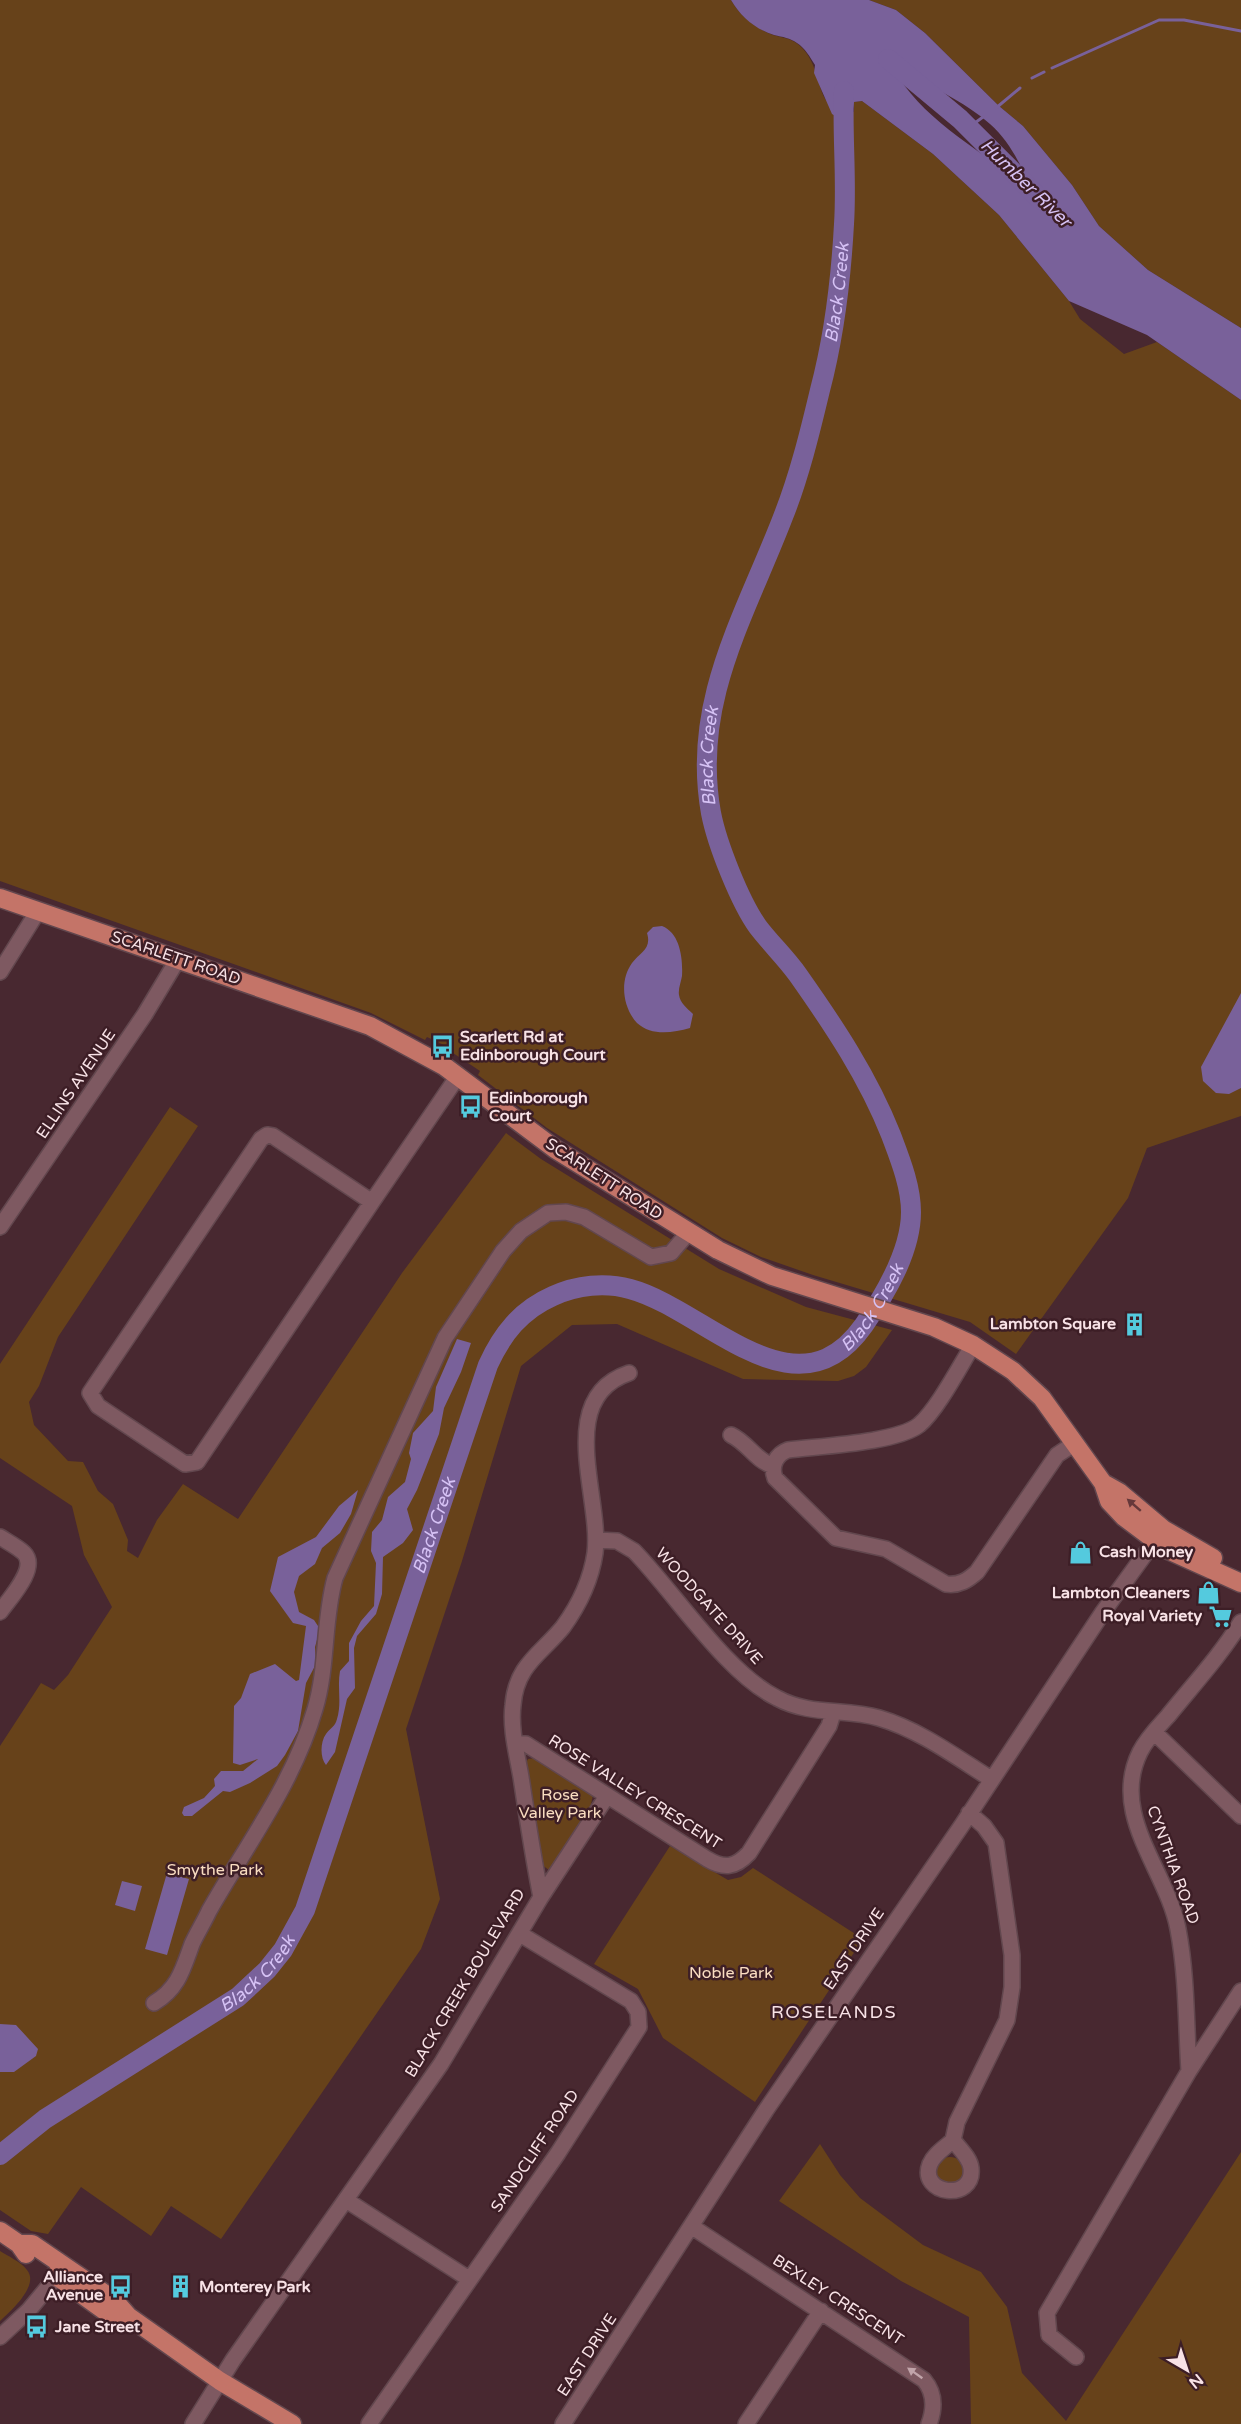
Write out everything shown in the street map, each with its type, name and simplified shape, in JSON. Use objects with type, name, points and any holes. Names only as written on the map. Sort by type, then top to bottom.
[{"type":"main road","name":"SCARLETT ROAD","points":[[0,898],[370,1026],[418,1050],[458,1076],[555,1149],[688,1233],[772,1276],[934,1327],[973,1345],[1000,1361],[1029,1385],[1052,1410],[1104,1483],[1119,1492],[1158,1535],[1241,1583]]},
{"type":"main road","name":"SCARLETT ROAD","points":[[1158,1535],[1197,1550],[1241,1572]]},
{"type":"main road","points":[[0,2231],[19,2244],[32,2244],[61,2272],[114,2300],[128,2316],[220,2381],[292,2424]]},
{"type":"street","points":[[0,972],[38,911]]},
{"type":"street","name":"ELLINS AVENUE","points":[[0,1227],[145,1014],[178,958]]},
{"type":"street","points":[[372,1202],[273,1136],[267,1135],[261,1139],[90,1393],[92,1399],[98,1406],[185,1464],[197,1462],[458,1076]]},
{"type":"street","points":[[154,2003],[164,1997],[183,1974],[193,1941],[286,1784],[307,1734],[320,1691],[327,1605],[335,1578],[445,1338],[502,1251],[521,1231],[548,1213],[566,1212],[584,1217],[651,1257],[671,1253],[688,1233]]},
{"type":"street","points":[[973,1345],[928,1415],[917,1427],[895,1436],[788,1450],[778,1457],[773,1466],[775,1478],[836,1538],[885,1549],[946,1584],[954,1585],[966,1581],[977,1572],[1057,1455],[1075,1443]]},
{"type":"street","name":"BLACK CREEK BOULEVARD","points":[[193,2424],[220,2381],[441,2064],[541,1898],[512,1714],[520,1678],[529,1661],[562,1627],[582,1596],[592,1570],[596,1540],[585,1451],[586,1425],[601,1394],[616,1377],[629,1373]]},
{"type":"street","points":[[731,1436],[741,1440],[761,1462],[773,1466]]},
{"type":"street","name":"EAST DRIVE","points":[[563,2424],[766,2110],[1103,1612],[1158,1535]]},
{"type":"street","points":[[0,1537],[24,1553],[29,1561],[29,1570],[0,1612]]},
{"type":"street","name":"WOODGATE DRIVE","points":[[596,1540],[617,1541],[634,1551],[724,1653],[764,1691],[800,1708],[866,1715],[895,1724],[913,1731],[991,1779]]},
{"type":"street","name":"CYNTHIA ROAD","points":[[1189,2071],[1184,1968],[1178,1927],[1162,1882],[1137,1828],[1131,1798],[1136,1763],[1146,1742],[1221,1651],[1241,1622]]},
{"type":"street","name":"ROSE VALLEY CRESCENT","points":[[515,1744],[526,1744],[715,1864],[726,1867],[735,1865],[755,1843],[829,1726],[833,1713]]},
{"type":"street","points":[[1154,1732],[1241,1816]]},
{"type":"street","points":[[541,1898],[608,1796]]},
{"type":"street","points":[[953,2140],[957,2122],[1007,2020],[1012,1986],[1010,1943],[996,1843],[984,1826],[969,1813]]},
{"type":"street","name":"SANDCLIFF ROAD","points":[[369,2424],[558,2153],[630,2045],[640,2021],[639,2012],[631,2001],[520,1934]]},
{"type":"street","points":[[1076,2357],[1049,2335],[1047,2313],[1189,2071],[1241,1991]]},
{"type":"street","points":[[346,2200],[469,2279]]},
{"type":"street","name":"BEXLEY CRESCENT","points":[[691,2226],[924,2380],[933,2395],[933,2414],[929,2424]]},
{"type":"street","points":[[0,2337],[30,2310],[61,2272]]},
{"type":"street","points":[[746,2424],[821,2312]]},
{"type":"green space","points":[[0,0],[731,0],[743,16],[754,25],[773,35],[793,41],[806,52],[815,69],[823,95],[831,105],[854,112],[854,102],[862,101],[933,154],[999,215],[1069,301],[1080,319],[1124,354],[1157,342],[1241,400],[1241,1116],[1147,1148],[1128,1198],[1016,1354],[970,1322],[813,1275],[761,1257],[722,1238],[547,1128],[478,1075],[480,1071],[447,1049],[448,1047],[427,1037],[425,1040],[371,1013],[0,881]]},
{"type":"green space","points":[[869,0],[1241,0],[1241,328],[1148,270],[1099,226],[1072,185],[1023,126],[999,106],[925,33],[896,10]]},
{"type":"green space","name":"Smythe Park","points":[[170,1107],[198,1126],[58,1337],[39,1386],[29,1402],[34,1425],[68,1461],[83,1462],[98,1491],[113,1504],[128,1540],[127,1551],[138,1558],[157,1520],[183,1484],[238,1519],[402,1273],[506,1133],[541,1159],[719,1269],[806,1307],[892,1330],[866,1367],[854,1376],[838,1381],[743,1379],[617,1324],[572,1325],[521,1366],[462,1561],[406,1729],[440,1899],[421,1949],[221,2239],[171,2206],[151,2236],[81,2187],[48,2234],[31,2231],[0,2210],[0,1746],[41,1683],[54,1690],[68,1675],[112,1607],[84,1555],[72,1506],[0,1458],[0,1364]]},
{"type":"green space","name":"Rose Valley Park","points":[[535,1758],[593,1795],[590,1809],[549,1870],[542,1865],[525,1765],[528,1759]]},
{"type":"green space","name":"Noble Park","points":[[670,1846],[728,1880],[741,1877],[753,1868],[863,1939],[755,2102],[663,2038],[638,1989],[594,1964]]},
{"type":"green space","points":[[820,2144],[840,2175],[860,2198],[923,2245],[981,2272],[1007,2307],[1022,2373],[1066,2421],[1241,2152],[1241,2424],[971,2424],[969,2317],[901,2281],[779,2201]]},
{"type":"green space","points":[[950,2157],[960,2161],[964,2171],[960,2181],[950,2185],[940,2181],[936,2171],[940,2161]]},
{"type":"green space","points":[[0,2251],[27,2270],[30,2283],[22,2298],[0,2321]]},
{"type":"water","points":[[731,0],[869,0],[896,10],[925,33],[999,106],[1023,126],[1072,185],[1099,226],[1148,270],[1241,328],[1241,400],[1147,335],[1069,301],[999,215],[933,154],[862,101],[854,102],[852,116],[837,117],[832,114],[814,73],[815,65],[805,50],[792,40],[755,26]],"holes":[[[894,69],[931,86],[981,116],[1012,151],[1028,182],[1016,179],[949,130],[918,102]]]},
{"type":"water","points":[[662,926],[668,929],[677,940],[682,969],[679,995],[682,1003],[693,1014],[690,1028],[655,1032],[643,1027],[632,1017],[628,1010],[624,986],[632,963],[647,947],[647,933],[653,927]]},
{"type":"water","points":[[1241,993],[1241,1088],[1229,1094],[1216,1093],[1203,1081],[1201,1067]]},
{"type":"water","points":[[457,1339],[471,1343],[461,1372],[444,1408],[439,1434],[407,1509],[413,1530],[403,1543],[383,1557],[382,1594],[376,1614],[357,1636],[354,1648],[355,1688],[347,1699],[335,1752],[326,1765],[322,1745],[324,1737],[337,1719],[340,1671],[349,1661],[349,1643],[361,1621],[374,1606],[376,1563],[371,1551],[372,1532],[382,1520],[388,1497],[405,1482],[411,1459],[409,1453],[413,1433],[433,1411],[436,1387]]},
{"type":"water","points":[[358,1490],[351,1514],[340,1533],[322,1548],[315,1564],[299,1576],[294,1592],[299,1612],[314,1620],[320,1629],[315,1647],[316,1664],[306,1683],[298,1731],[277,1766],[250,1783],[230,1792],[223,1791],[192,1816],[184,1816],[182,1813],[184,1807],[204,1798],[215,1786],[214,1779],[221,1771],[243,1771],[258,1759],[240,1765],[233,1763],[234,1706],[241,1698],[250,1674],[275,1664],[296,1681],[299,1680],[306,1626],[293,1623],[270,1591],[278,1557],[316,1537],[339,1506]]},
{"type":"water","points":[[167,1873],[189,1879],[167,1955],[145,1949]]},
{"type":"water","points":[[122,1881],[142,1886],[135,1911],[115,1905]]},
{"type":"water","points":[[0,2024],[16,2025],[38,2049],[36,2056],[14,2072],[0,2072]]},
{"type":"waterway","points":[[1052,68],[1159,20],[1184,20],[1241,31]]},
{"type":"waterway","name":"Humber River","points":[[888,59],[960,119],[1041,200]]},
{"type":"waterway","points":[[1032,78],[1044,72]]},
{"type":"waterway","points":[[996,108],[1020,88]]},
{"type":"waterway","name":"Black Creek","points":[[0,2155],[45,2119],[238,1997],[267,1970],[283,1950],[305,1910],[488,1365],[506,1333],[522,1316],[531,1308],[553,1296],[572,1289],[601,1285],[620,1287],[659,1300],[750,1351],[780,1362],[809,1363],[837,1352],[864,1325],[896,1271],[907,1242],[911,1202],[891,1135],[861,1072],[837,1033],[793,969],[758,927],[744,903],[714,826],[707,772],[708,734],[725,660],[794,486],[825,370],[839,287],[844,224],[844,91]]},
{"type":"waterway","points":[[968,128],[983,117]]},
{"type":"place","name":"Scarlett Rd at Edinborough Court","points":[[442,1046]]},
{"type":"place","name":"Edinborough Court","points":[[471,1107]]},
{"type":"place","name":"Lambton Square","points":[[1134,1324]]},
{"type":"place","name":"Cash Money","points":[[1081,1552]]},
{"type":"place","name":"Lambton Cleaners","points":[[1208,1593]]},
{"type":"place","name":"Royal Variety","points":[[1220,1616]]},
{"type":"place","name":"Alliance Avenue","points":[[121,2286]]},
{"type":"place","name":"Monterey Park","points":[[181,2287]]},
{"type":"place","name":"Jane Street","points":[[37,2327]]},
{"type":"district","name":"ROSELANDS","points":[[834,2012]]}]
